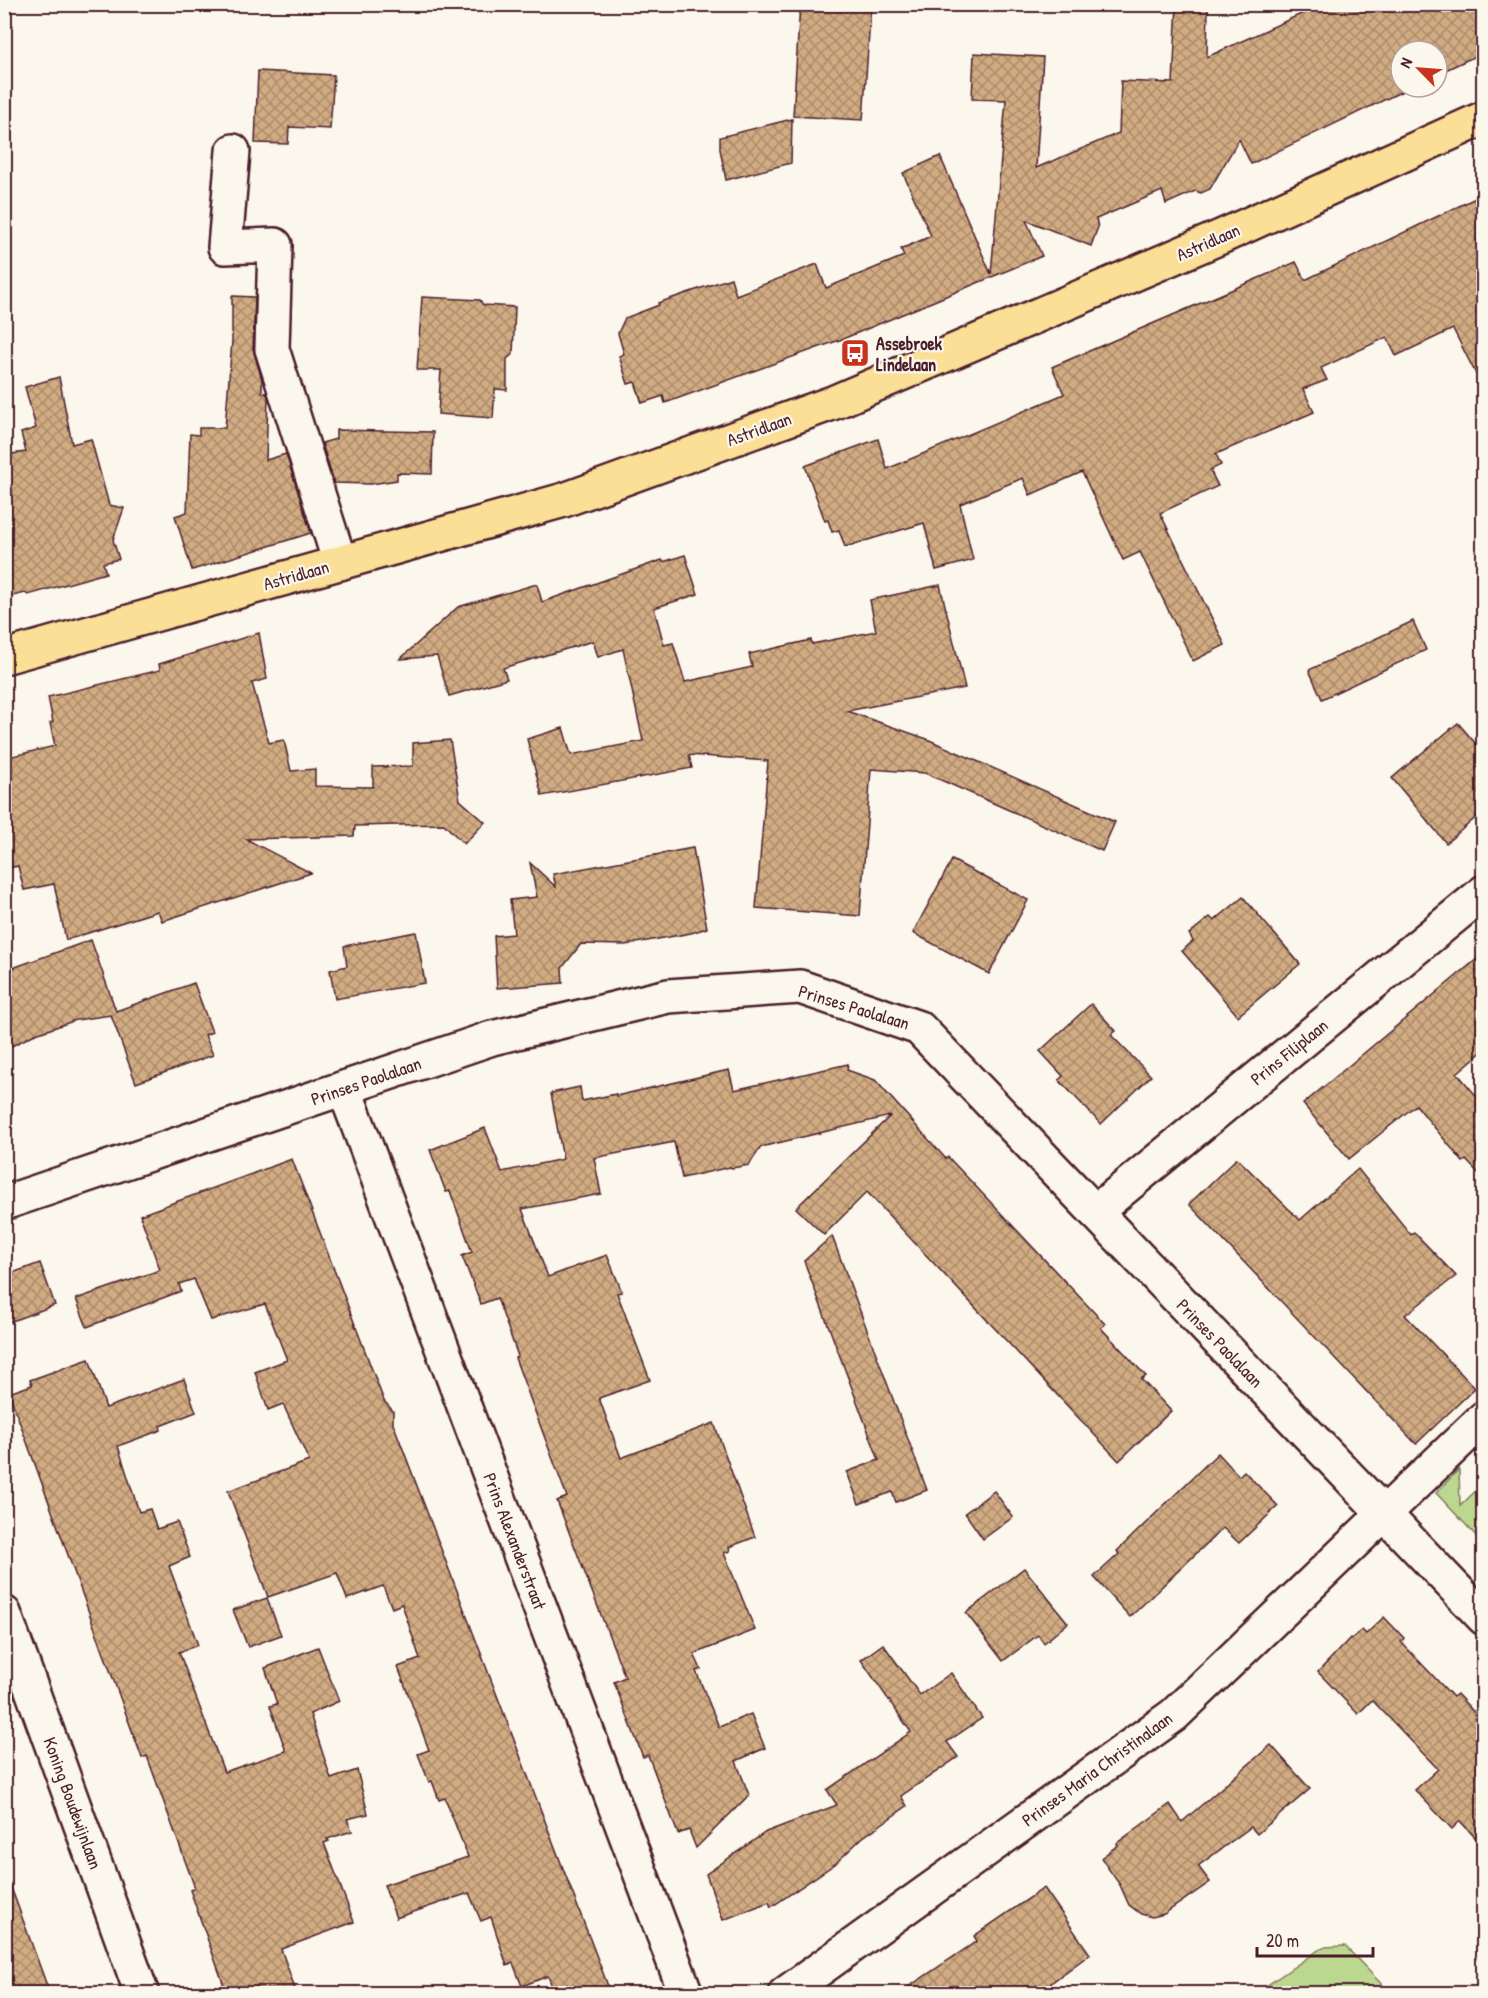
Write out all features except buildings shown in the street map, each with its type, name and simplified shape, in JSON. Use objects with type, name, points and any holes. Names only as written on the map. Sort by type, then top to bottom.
[{"type":"main road","name":"Astridlaan","points":[[4,657],[564,500],[835,402],[1223,236],[1484,118]]},
{"type":"street","points":[[232,151],[225,247],[275,245],[272,349],[340,563]]},
{"type":"street","name":"Prins Filiplaan","points":[[1095,1212],[1484,892]]},
{"type":"street","name":"Prinses Paolalaan","points":[[4,1203],[492,1038],[668,996],[800,987],[919,1028],[1484,1618]]},
{"type":"street","name":"Prins Alexanderstraat","points":[[344,1088],[686,1994]]},
{"type":"street","name":"Prinses Maria Christinalaan","points":[[785,1994],[1174,1715],[1484,1418]]},
{"type":"street","name":"Koning Boudewijnlaan","points":[[4,1613],[142,1994]]},
{"type":"green space","points":[[1459,1469],[1460,1506],[1483,1484],[1483,1543],[1436,1493]]},
{"type":"green space","points":[[1345,1946],[1390,1993],[1256,1993],[1323,1947]]},
{"type":"place","name":"Assebroek Lindelaan","points":[[855,353]]}]
